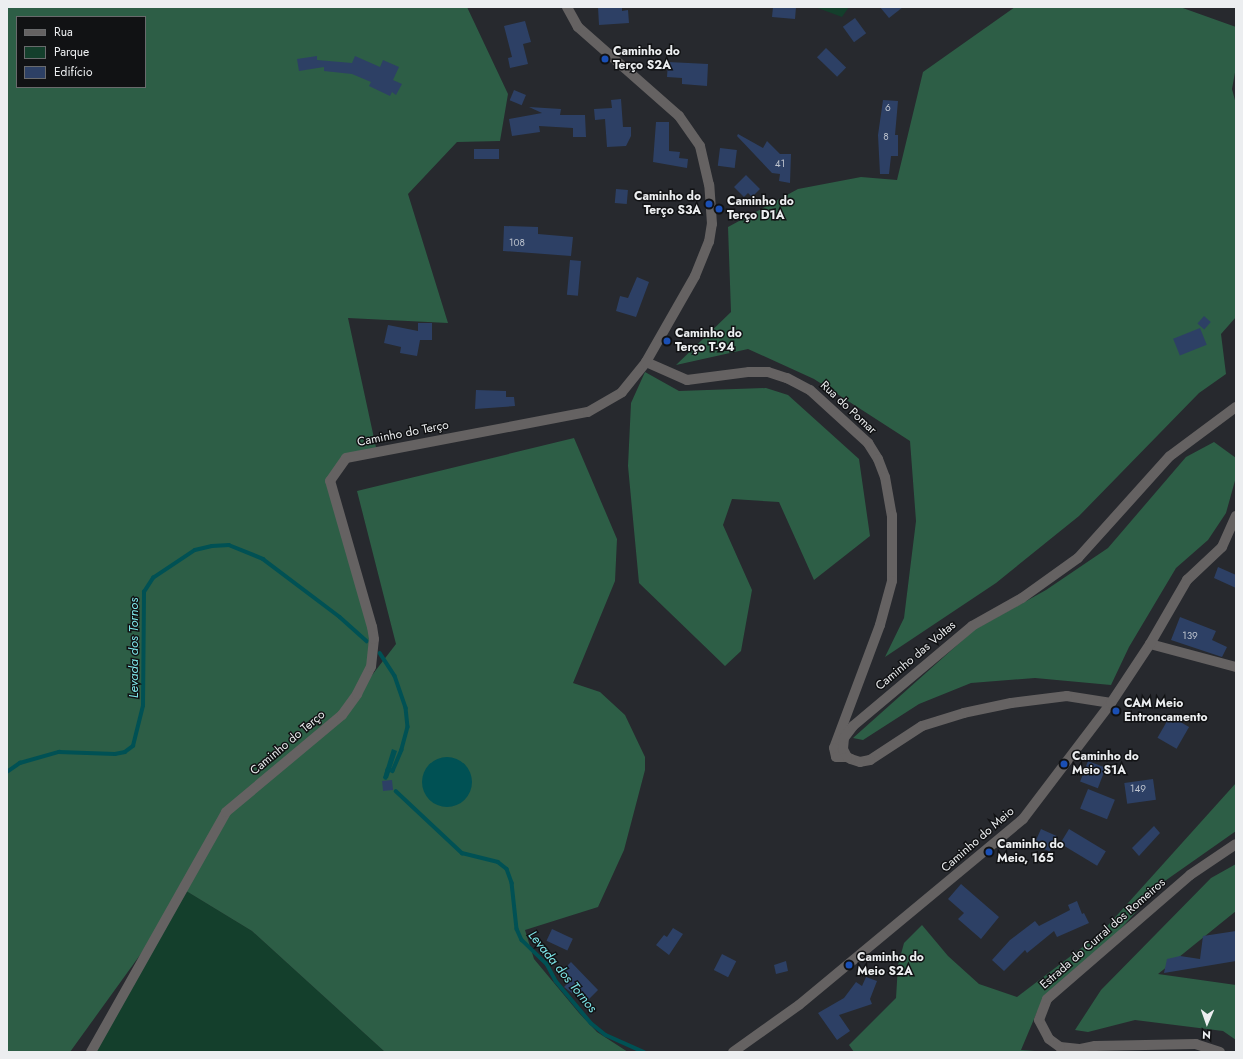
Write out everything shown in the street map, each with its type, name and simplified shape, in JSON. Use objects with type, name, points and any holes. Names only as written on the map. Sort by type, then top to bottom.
[{"type":"street","name":"Caminho do Terço","points":[[91,1052],[226,812],[342,714],[357,694],[371,667],[374,639],[372,627],[330,481],[346,458],[588,412],[622,392],[646,362],[695,276],[709,242],[712,207],[700,146],[679,116],[578,27],[567,7]]},
{"type":"street","name":"Rua do Pomar","points":[[646,362],[687,380],[749,372],[768,372],[787,378],[810,390],[868,443],[878,458],[885,477],[892,515],[892,581],[880,626],[834,748],[836,757],[847,757]]},
{"type":"street","name":"Caminho das Voltas","points":[[847,757],[843,743],[853,726],[972,626],[1022,598],[1078,558],[1170,456],[1236,408]]},
{"type":"street","name":"Caminho do Meio","points":[[733,1052],[799,1005],[1023,819],[1111,703],[1150,644],[1187,580],[1222,547],[1236,516]]},
{"type":"street","points":[[1150,644],[1236,667]]},
{"type":"street","points":[[847,757],[860,762],[870,760],[922,726],[1011,703],[1066,696],[1111,703]]},
{"type":"street","name":"Estrada do Curral dos Romeiros","points":[[1220,1052],[1196,1044],[1094,1046],[1079,1049],[1060,1047],[1049,1039],[1039,1020],[1046,999],[1190,875],[1236,844]]},
{"type":"green space","points":[[7,7],[467,7],[508,94],[500,141],[457,142],[408,194],[448,323],[348,318],[377,452],[347,458],[330,481],[374,639],[359,692],[396,644],[357,491],[574,438],[617,539],[615,581],[573,683],[600,692],[625,715],[645,757],[645,770],[624,850],[598,907],[525,930],[534,959],[579,1013],[597,1032],[628,1052],[385,1052],[252,931],[183,889],[166,919],[70,1052],[7,1052]]},
{"type":"green space","points":[[815,7],[849,7],[842,17]]},
{"type":"green space","points":[[1015,7],[1180,7],[1236,27],[1236,67],[1232,89],[1236,104],[1236,317],[1221,334],[1226,374],[1199,393],[1079,516],[996,583],[885,657],[904,618],[916,521],[910,441],[814,379],[748,349],[676,365],[731,312],[728,227],[798,189],[861,177],[897,180],[923,72]]},
{"type":"green space","points":[[645,372],[679,391],[766,388],[788,395],[859,459],[870,536],[814,580],[779,502],[732,499],[723,525],[752,590],[741,651],[725,666],[639,583],[628,466],[631,403]]},
{"type":"green space","points":[[1214,442],[1236,458],[1236,477],[1226,513],[1208,540],[1176,568],[1129,647],[1111,685],[1035,678],[971,683],[919,704],[863,740],[853,738],[974,630],[1046,590],[1108,548],[1186,457]]},
{"type":"green space","points":[[1236,783],[1236,831],[1162,883],[1100,952],[1037,1012],[1021,1050],[1049,1052],[854,1052],[849,1045],[896,998],[898,965],[904,943],[922,925],[948,956],[979,984],[1017,997],[1101,933]]},
{"type":"green space","points":[[1236,864],[1236,911],[1158,974],[1236,985],[1236,1040],[1223,1031],[1135,1020],[1088,1032],[1075,1030],[1101,990],[1211,878]]},
{"type":"green space","points":[[183,889],[252,931],[385,1052],[91,1052]]},
{"type":"water","points":[[392,749],[397,751],[388,778],[383,778]]},
{"type":"water","points":[[447,757],[457,759],[465,764],[470,772],[472,782],[470,792],[465,800],[457,805],[447,807],[437,805],[429,800],[424,792],[422,782],[424,772],[429,764],[437,759]]},
{"type":"building","points":[[598,7],[622,7],[622,11],[628,10],[629,23],[599,25]]},
{"type":"building","points":[[773,7],[796,7],[795,19],[772,17]]},
{"type":"building","points":[[880,7],[903,7],[889,18]]},
{"type":"building","points":[[855,18],[866,33],[854,42],[843,27]]},
{"type":"building","points":[[525,21],[531,42],[523,44],[528,64],[510,68],[508,58],[512,57],[504,26]]},
{"type":"building","points":[[826,48],[846,67],[837,77],[817,57]]},
{"type":"building","points":[[317,56],[317,60],[352,63],[355,56],[380,67],[383,60],[399,67],[393,80],[402,84],[396,95],[392,92],[390,96],[369,86],[371,82],[352,74],[324,71],[324,67],[299,71],[297,59]]},
{"type":"building","points":[[668,62],[708,64],[707,86],[682,84],[682,78],[667,77]]},
{"type":"building","points":[[514,90],[526,95],[522,105],[510,100]]},
{"type":"building","points":[[621,99],[623,127],[631,127],[631,136],[626,146],[607,147],[605,119],[595,120],[594,109],[612,108],[611,100]]},
{"type":"building","points":[[883,100],[898,101],[895,135],[898,135],[898,156],[891,156],[889,174],[880,174],[878,135]]},
{"type":"building","points":[[529,107],[561,109],[560,115],[585,115],[586,137],[573,137],[573,128],[539,126],[540,132],[512,136],[509,119],[542,113]]},
{"type":"building","points":[[656,122],[669,122],[669,151],[680,152],[679,158],[688,159],[687,168],[653,162]]},
{"type":"building","points":[[738,134],[763,148],[767,141],[780,154],[791,154],[790,183],[779,181],[780,174],[772,173],[737,136]]},
{"type":"building","points":[[720,148],[737,150],[735,168],[718,166]]},
{"type":"building","points":[[474,149],[499,149],[499,159],[474,159]]},
{"type":"building","points":[[746,175],[760,189],[752,197],[748,193],[744,197],[734,187]]},
{"type":"building","points":[[616,189],[628,190],[627,204],[615,203]]},
{"type":"building","points":[[504,226],[538,227],[538,234],[573,237],[571,256],[503,251]]},
{"type":"building","points":[[570,260],[581,261],[578,296],[567,295]]},
{"type":"building","points":[[637,277],[649,282],[636,317],[616,311],[620,296],[628,298]]},
{"type":"building","points":[[1204,316],[1211,322],[1204,329],[1197,324]]},
{"type":"building","points":[[418,323],[432,323],[432,340],[420,340],[417,356],[400,353],[401,347],[384,343],[388,325],[418,331]]},
{"type":"building","points":[[1200,328],[1207,345],[1180,356],[1173,339]]},
{"type":"building","points":[[476,390],[506,391],[506,397],[514,397],[515,406],[475,409]]},
{"type":"building","points":[[1218,567],[1236,575],[1236,588],[1214,578]]},
{"type":"building","points":[[1180,617],[1216,631],[1212,640],[1227,647],[1222,657],[1171,640]]},
{"type":"building","points":[[1170,716],[1189,727],[1177,749],[1158,738]]},
{"type":"building","points":[[1088,761],[1106,768],[1098,788],[1080,782]]},
{"type":"building","points":[[1153,779],[1156,800],[1127,804],[1124,783]]},
{"type":"building","points":[[392,780],[393,790],[383,791],[382,781]]},
{"type":"building","points":[[1088,789],[1115,800],[1107,819],[1080,808]]},
{"type":"building","points":[[1154,826],[1160,833],[1139,856],[1132,848]]},
{"type":"building","points":[[1041,829],[1057,836],[1050,851],[1034,845]]},
{"type":"building","points":[[1069,829],[1106,851],[1097,866],[1060,844]]},
{"type":"building","points":[[961,884],[999,917],[981,939],[958,919],[964,913],[948,899]]},
{"type":"building","points":[[1077,901],[1082,914],[1084,913],[1089,923],[1057,937],[1054,931],[1027,953],[1025,950],[1004,971],[992,960],[1010,940],[1035,921],[1039,926],[1070,910],[1068,905]]},
{"type":"building","points":[[673,928],[683,934],[669,955],[656,945],[664,935],[667,937]]},
{"type":"building","points":[[552,929],[573,939],[567,951],[547,941]]},
{"type":"building","points":[[1236,931],[1236,961],[1164,973],[1167,959],[1180,956],[1200,959],[1203,936]]},
{"type":"building","points":[[722,954],[736,961],[728,977],[714,970]]},
{"type":"building","points":[[786,961],[788,971],[776,974],[774,965]]},
{"type":"building","points":[[571,962],[598,990],[585,1003],[564,987],[570,981],[561,972]]},
{"type":"building","points":[[866,977],[877,981],[870,999],[872,1004],[839,1015],[850,1031],[837,1040],[818,1013],[844,998],[856,982],[862,986]]},
{"type":"waterway","name":"Levada dos Tornos","points":[[7,772],[20,763],[59,752],[115,754],[125,752],[133,746],[143,706],[144,592],[153,578],[195,550],[212,546],[229,545],[263,559],[340,617],[367,641]]},
{"type":"waterway","name":"Levada dos Tornos","points":[[380,653],[395,676],[406,708],[408,727],[402,750],[393,771],[388,770],[386,778]]},
{"type":"waterway","name":"Levada dos Tornos","points":[[396,791],[462,853],[498,862],[507,869],[512,883],[517,929],[522,940],[547,964],[556,981],[591,1023],[606,1035],[644,1052]]},
{"type":"place","name":"Caminho do Terço S2A","points":[[605,59]]},
{"type":"place","name":"Caminho do Terço S3A","points":[[709,204]]},
{"type":"place","name":"Caminho do Terço D1A","points":[[719,209]]},
{"type":"place","name":"Caminho do Terço T-94","points":[[667,341]]},
{"type":"place","name":"CAM Meio Entroncamento","points":[[1116,711]]},
{"type":"place","name":"Caminho do Meio S1A","points":[[1064,764]]},
{"type":"place","name":"Caminho do Meio, 165","points":[[989,852]]},
{"type":"place","name":"Caminho do Meio S2A","points":[[849,965]]}]
